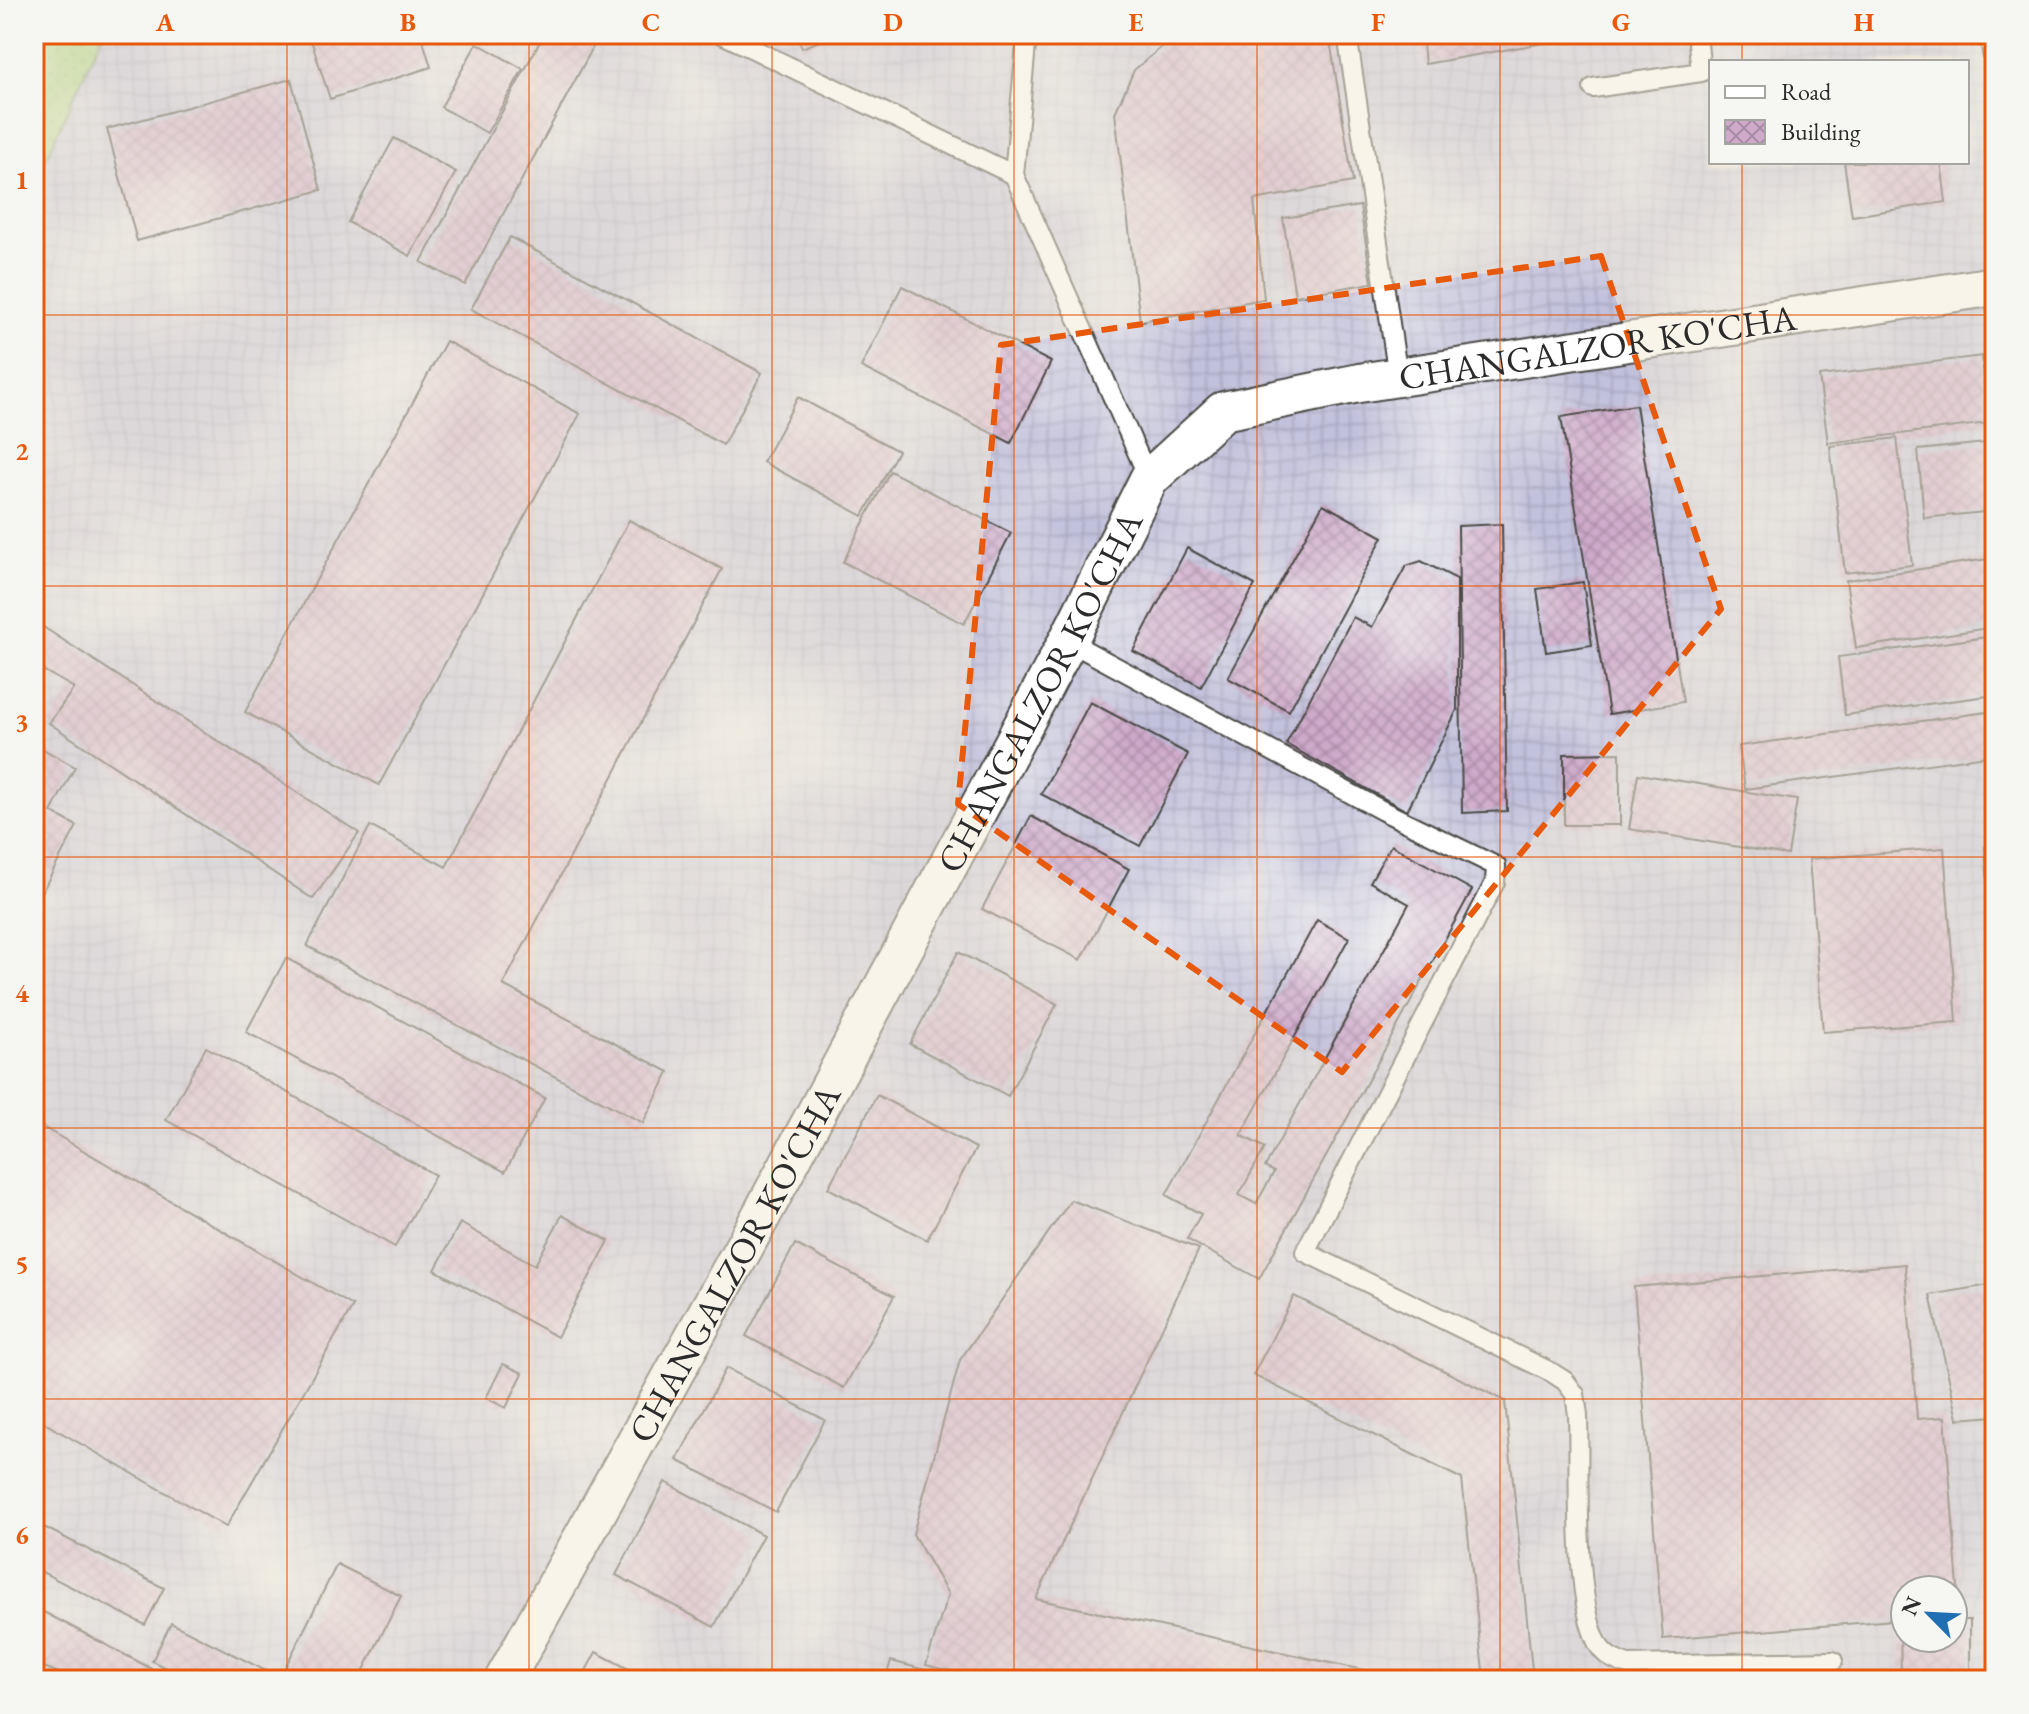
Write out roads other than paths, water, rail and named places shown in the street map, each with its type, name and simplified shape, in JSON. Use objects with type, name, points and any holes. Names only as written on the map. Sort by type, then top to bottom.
[{"type":"street","name":"CHANGALZOR KO'CHA","points":[[504,1680],[760,1218],[1068,641],[1149,479],[1223,411],[1398,377],[1995,286]]},
{"type":"lane","points":[[722,34],[1014,175]]},
{"type":"lane","points":[[1027,34],[1014,175],[1149,479]]},
{"type":"lane","points":[[1347,34],[1398,377]]},
{"type":"lane","points":[[1593,88],[1701,72],[1697,34]]},
{"type":"lane","points":[[1989,34],[1995,69]]},
{"type":"lane","points":[[1068,641],[1383,811],[1496,866],[1495,882],[1305,1252],[1467,1334],[1526,1359],[1565,1381],[1575,1394],[1587,1606],[1597,1643],[1604,1653],[1628,1665],[1833,1661]]}]
